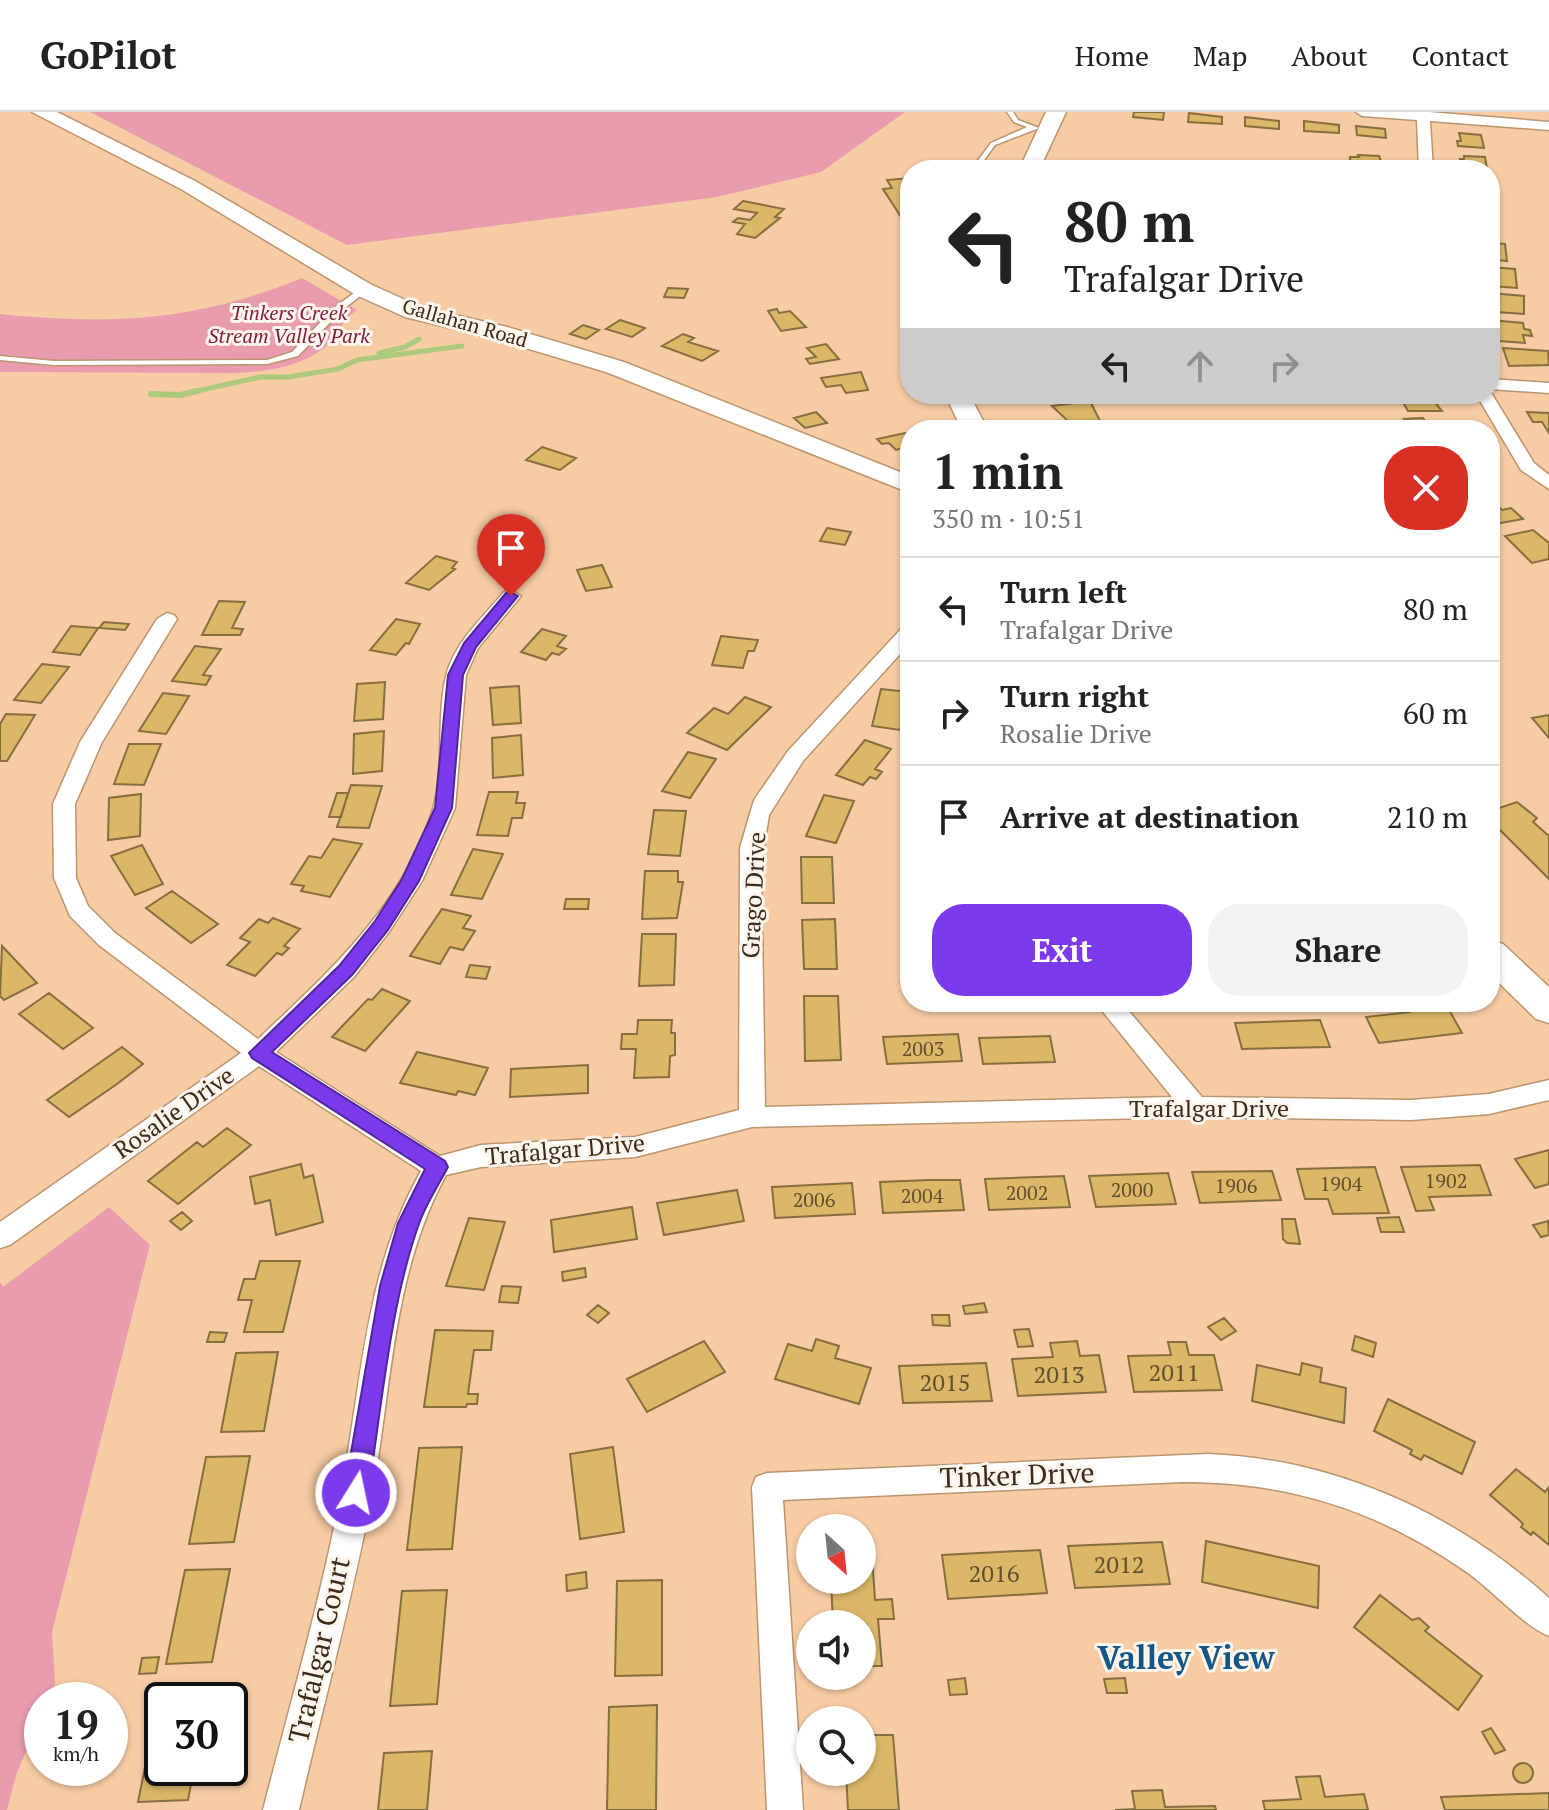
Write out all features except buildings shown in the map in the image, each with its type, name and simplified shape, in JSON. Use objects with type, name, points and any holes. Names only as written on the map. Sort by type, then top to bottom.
[{"type":"street","name":"Gallahan Road","points":[[42,112],[188,185],[364,290],[413,312],[499,332],[615,367],[900,481]]},
{"type":"street","points":[[1362,112],[1423,114],[1549,126]]},
{"type":"street","points":[[1423,114],[1425,160]]},
{"type":"street","points":[[1032,160],[1045,123]]},
{"type":"street","points":[[1500,385],[1549,388]]},
{"type":"street","points":[[1500,421],[1527,466],[1549,484]]},
{"type":"street","name":"Rosalie Drive","points":[[0,1237],[259,1053],[345,971],[381,926],[411,881],[444,808],[456,675],[469,646],[511,596]]},
{"type":"street","points":[[167,619],[91,742],[64,804],[65,878],[78,910],[107,939],[259,1053],[437,1167]]},
{"type":"street","name":"Grago Drive","points":[[752,1117],[751,882],[753,838],[763,803],[782,773],[900,644]]},
{"type":"street","points":[[1500,962],[1549,1009]]},
{"type":"street","points":[[1115,1012],[1195,1107]]},
{"type":"street","name":"Trafalgar Drive","points":[[437,1167],[481,1156],[635,1147],[752,1117],[1195,1107],[1411,1110],[1489,1104],[1549,1090]]},
{"type":"street","name":"Trafalgar Court","points":[[281,1810],[356,1493],[391,1286],[408,1223],[437,1167]]},
{"type":"street","name":"Tinker Drive","points":[[785,1810],[767,1487],[1211,1467],[1288,1476],[1386,1509],[1436,1535],[1516,1587],[1549,1620]]},
{"type":"lane","points":[[1010,112],[1016,121],[1045,123]]},
{"type":"lane","points":[[981,160],[993,144],[1045,123]]},
{"type":"lane","points":[[0,358],[54,363],[267,362],[295,354],[338,309],[364,290]]},
{"type":"green space","points":[[90,112],[905,112],[821,172],[717,197],[347,245]]},
{"type":"green space","name":"Tinkers Creek Stream Valley Park","points":[[302,278],[357,310],[329,343],[297,363],[234,373],[0,372],[0,314],[80,319],[153,317],[225,304]]},
{"type":"green space","points":[[109,1207],[150,1245],[52,1632],[55,1682],[24,1682],[24,1756],[7,1810],[0,1810],[0,1282],[3,1287]]},
{"type":"waterway","points":[[379,353],[405,347],[419,339]]},
{"type":"waterway","points":[[197,391],[260,377],[288,377],[338,369],[357,360],[462,346]]},
{"type":"waterway","points":[[151,394],[181,395],[197,391]]},
{"type":"waterway","points":[[188,393],[197,391]]},
{"type":"district","name":"Valley View","points":[[1186,1658]]},
{"type":"route","points":[[356,1493],[391,1286],[408,1223],[437,1167],[259,1053],[345,971],[381,926],[411,881],[444,808],[456,675],[469,646],[511,596]]}]
